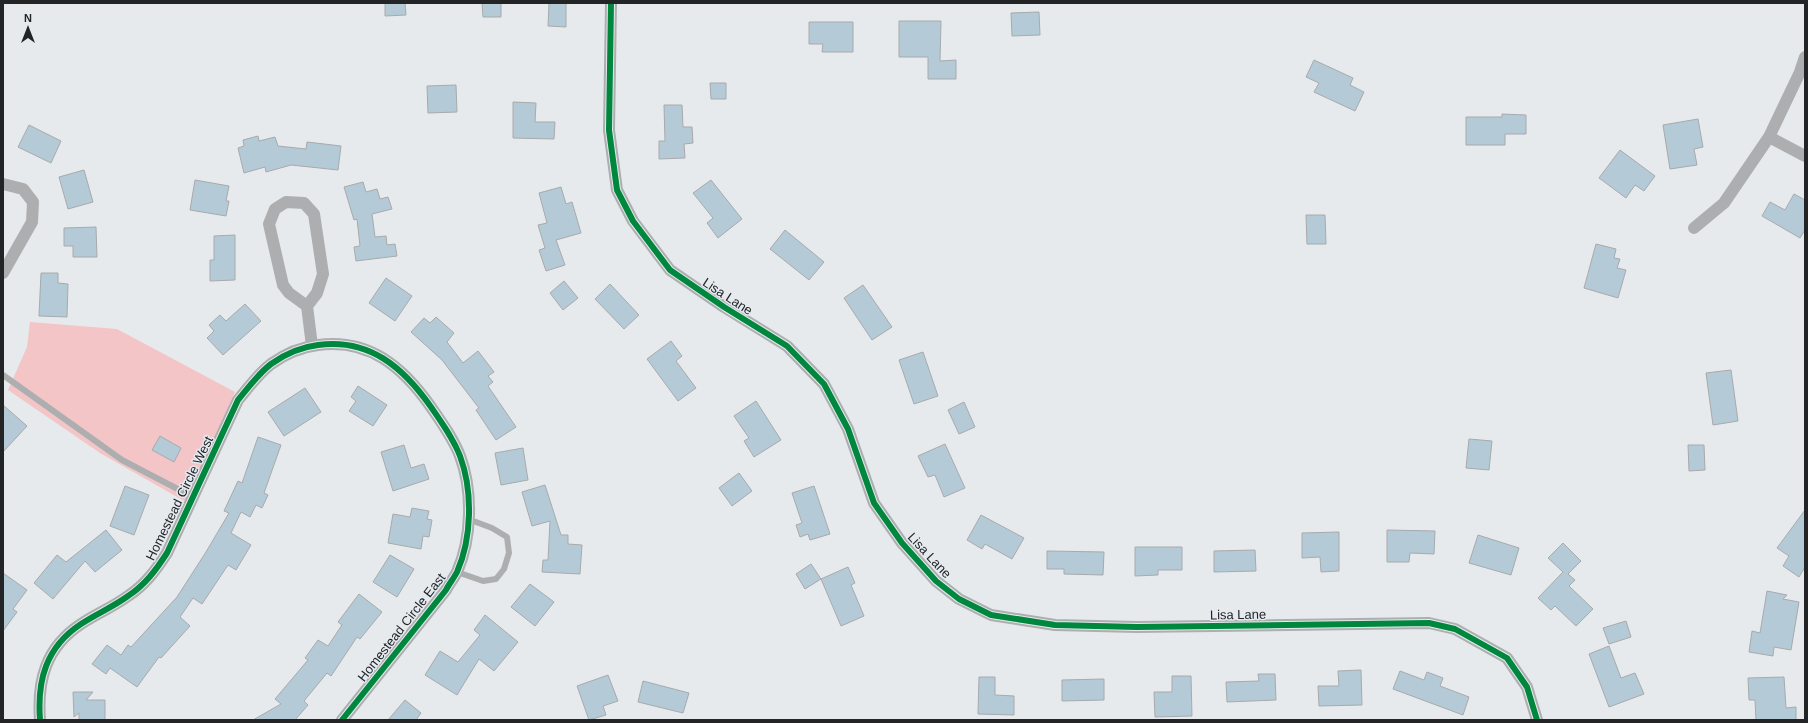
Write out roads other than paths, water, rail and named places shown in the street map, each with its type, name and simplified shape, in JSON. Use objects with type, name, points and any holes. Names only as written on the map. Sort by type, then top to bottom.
[{"type":"street","name":"Lisa Lane","points":[[611,3],[609,130],[617,190],[633,221],[670,270],[724,308],[787,346],[824,384],[848,429],[874,502],[902,543],[936,581],[959,599],[991,615],[1055,625],[1137,627],[1429,623],[1455,629],[1507,658],[1527,687],[1537,720]]},
{"type":"street","points":[[1694,228],[1724,203],[1769,137],[1800,72],[1805,57]]},
{"type":"street","points":[[1769,137],[1805,156]]},
{"type":"street","points":[[3,184],[23,189],[33,202],[32,222],[3,273]]},
{"type":"street","points":[[307,306],[289,293],[283,285],[269,224],[274,209],[286,202],[304,203],[314,214],[324,274],[317,293],[307,306],[312,346]]},
{"type":"street","name":"Homestead Circle East","points":[[312,346],[341,344],[361,348],[381,356],[398,368],[419,389],[450,435],[460,456],[465,474],[467,491],[468,519],[463,552],[457,572],[446,590],[342,720]]},
{"type":"street","name":"Homestead Circle West","points":[[40,720],[40,692],[42,674],[60,643],[81,623],[129,596],[143,584],[156,569],[167,553],[238,400],[253,381],[271,364],[291,352],[312,346]]},
{"type":"lane","points":[[3,375],[122,460],[193,497]]},
{"type":"lane","points":[[457,572],[483,581],[496,578],[504,569],[509,554],[507,537],[492,528],[468,519]]}]
